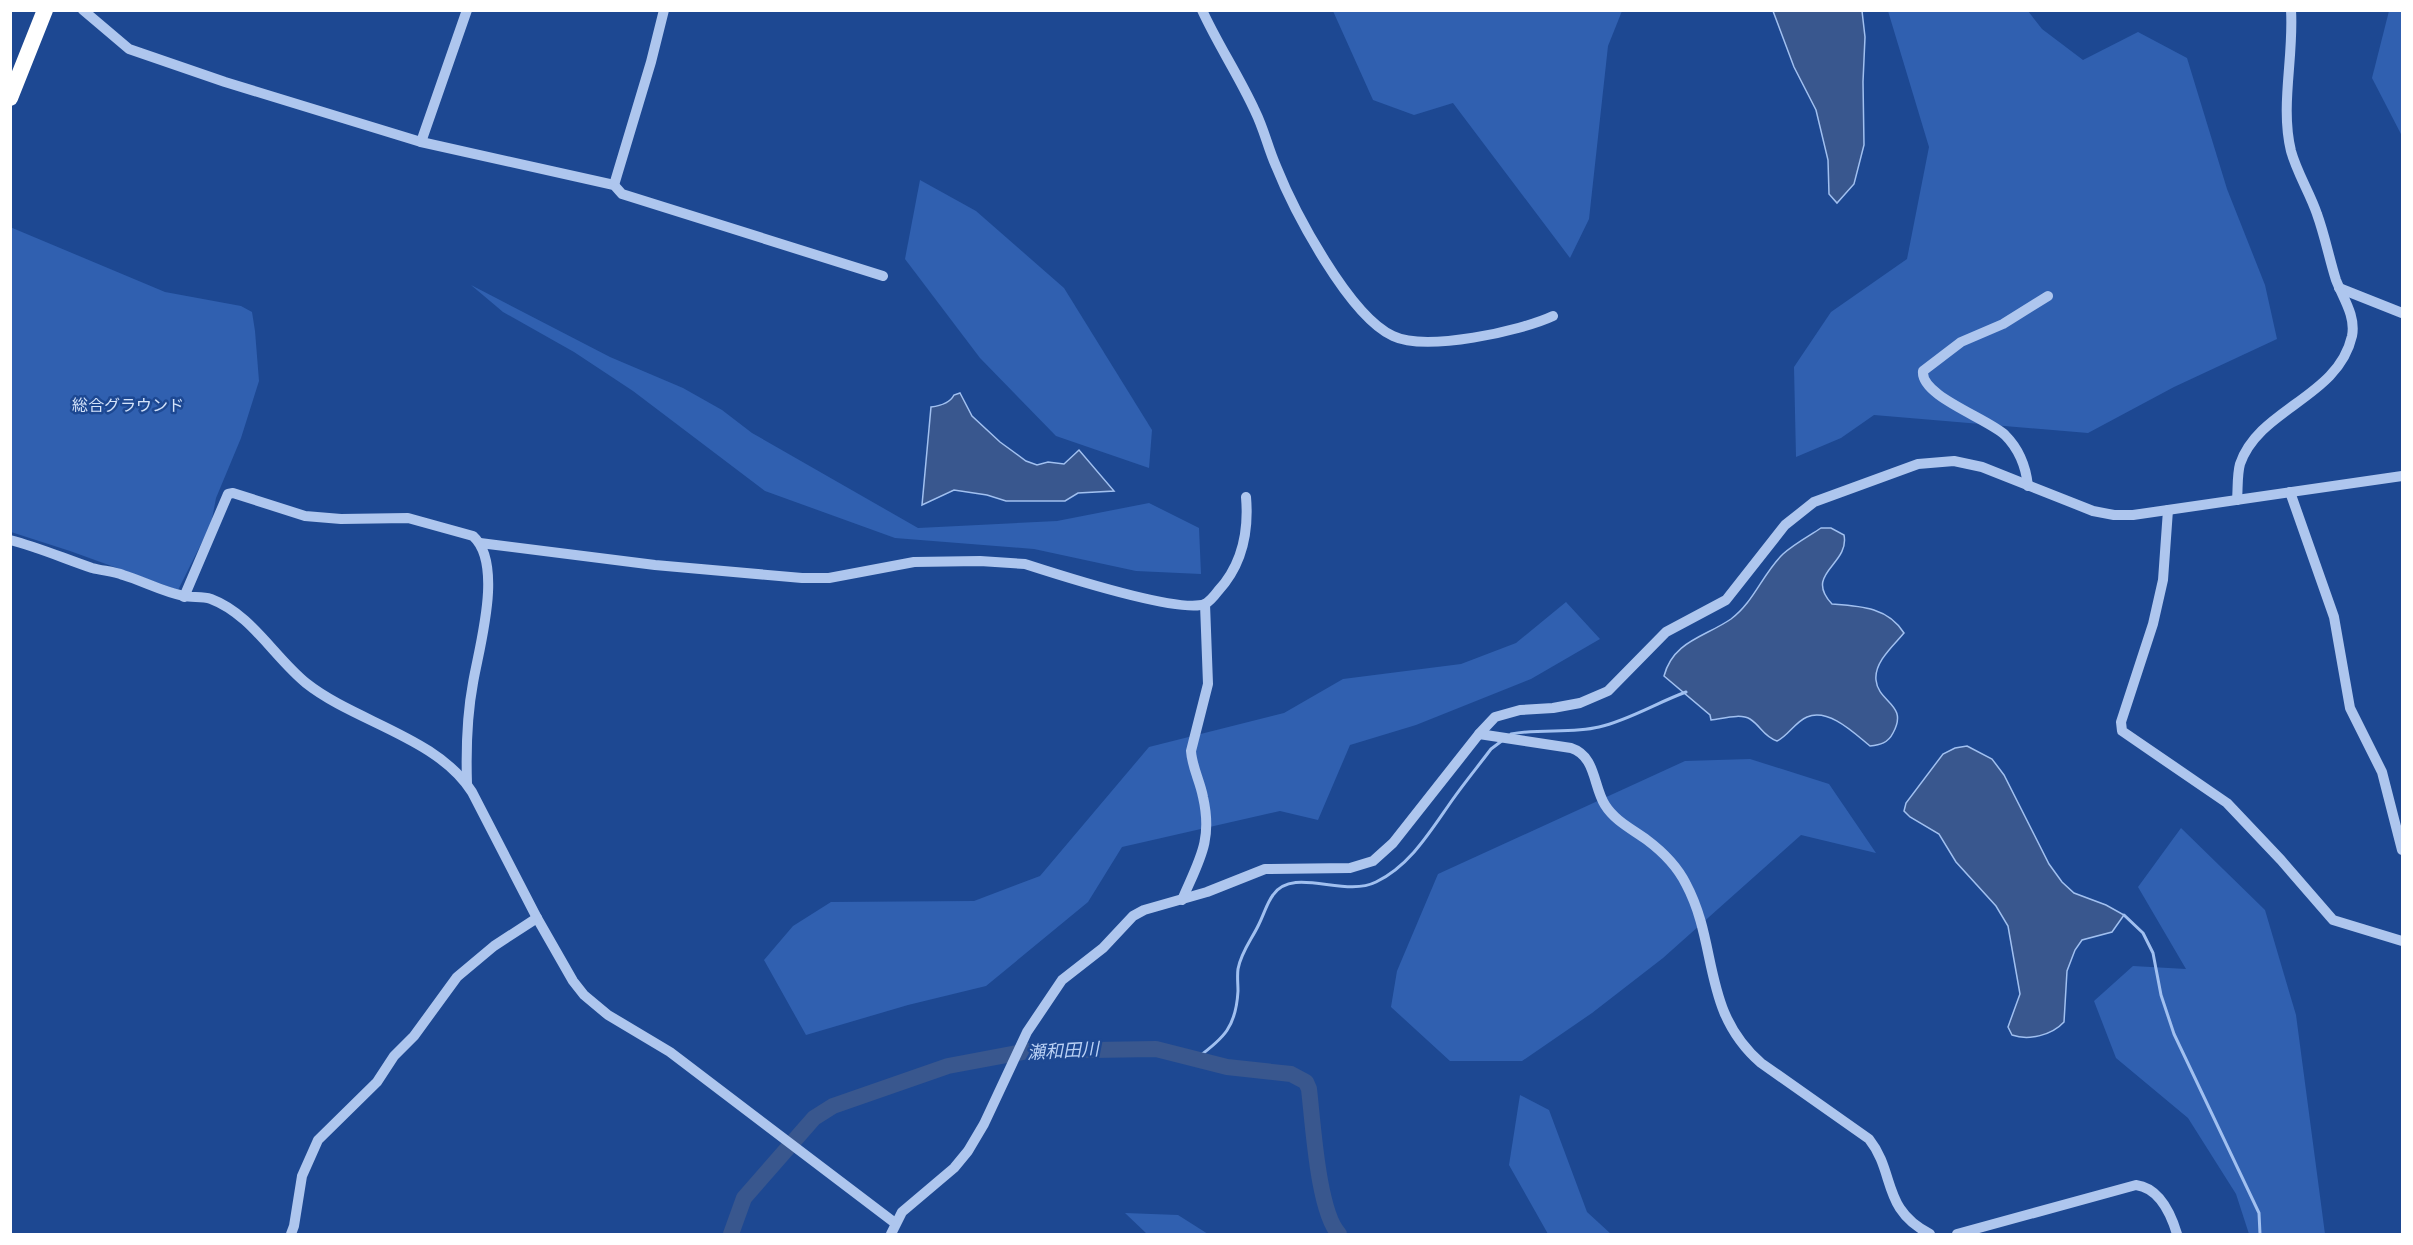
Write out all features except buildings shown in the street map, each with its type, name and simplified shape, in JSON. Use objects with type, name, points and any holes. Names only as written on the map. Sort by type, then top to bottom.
[{"type":"highway","points":[[10,98],[45,10]]},
{"type":"street","points":[[84,10],[129,49],[225,82],[421,142],[614,185],[622,194],[883,276]]},
{"type":"street","points":[[421,142],[467,10]]},
{"type":"street","points":[[614,185],[651,62],[663,10]]},
{"type":"street","points":[[1202,10],[1220,48],[1255,109],[1284,184],[1313,241],[1346,289],[1375,323],[1398,338],[1427,342],[1508,330],[1540,322],[1553,316]]},
{"type":"street","points":[[2237,500],[2239,466],[2243,457],[2257,437],[2330,376],[2344,359],[2352,335],[2349,310],[2324,244],[2319,218],[2295,162],[2288,134],[2291,10]]},
{"type":"street","points":[[2339,288],[2403,313]]},
{"type":"street","points":[[2028,486],[2023,463],[2004,434],[1984,419],[1936,393],[1924,381],[1923,371],[1961,342],[2003,324],[2048,296]]},
{"type":"street","points":[[891,1234],[895,1223],[911,1203],[954,1168],[968,1151],[984,1124],[1027,1032],[1062,980],[1103,948],[1133,916],[1144,910],[1208,892],[1265,869],[1350,868],[1373,861],[1392,843],[1489,722],[1501,714],[1580,703],[1608,691],[1666,632],[1726,600],[1785,525],[1802,510],[1821,498],[1909,467],[1937,461],[1972,464],[2100,514],[2133,515],[2403,476]]},
{"type":"street","points":[[2290,492],[2334,617],[2350,708],[2382,772],[2403,850]]},
{"type":"street","points":[[184,597],[228,494],[233,493],[289,512],[316,517],[420,520],[469,534],[480,543],[655,565],[801,578],[829,578],[914,562],[1007,561],[1163,602],[1183,605],[1205,603],[1223,586],[1237,565],[1248,518],[1246,497]]},
{"type":"street","points":[[2168,510],[2163,580],[2152,624],[2121,722],[2122,731],[2227,803],[2281,860],[2330,917],[2339,922],[2403,941]]},
{"type":"street","points":[[10,540],[96,569],[121,574],[184,597],[209,598],[231,610],[309,685],[338,704],[436,756],[467,784],[487,818],[537,918],[573,981],[591,1002],[608,1015],[670,1052],[895,1223]]},
{"type":"street","points":[[467,784],[471,693],[486,619],[486,561],[480,543]]},
{"type":"street","points":[[1182,900],[1207,837],[1206,810],[1191,751],[1208,684],[1205,603]]},
{"type":"street","points":[[1479,734],[1576,749],[1588,760],[1597,787],[1610,813],[1660,850],[1684,880],[1699,919],[1720,1004],[1741,1043],[1761,1063],[1869,1139],[1878,1153],[1895,1201],[1913,1223],[1930,1234]]},
{"type":"street","points":[[291,1234],[302,1176],[318,1140],[372,1088],[394,1056],[414,1036],[457,977],[494,946],[537,918]]},
{"type":"street","points":[[1957,1234],[2136,1185],[2150,1190],[2159,1198],[2178,1234]]},
{"type":"green space","points":[[1333,11],[1622,11],[1608,46],[1589,219],[1570,258],[1453,103],[1414,115],[1373,100]]},
{"type":"green space","points":[[1888,11],[2028,11],[2042,29],[2083,60],[2138,32],[2187,58],[2227,189],[2265,285],[2277,339],[2174,387],[2088,433],[1874,415],[1841,438],[1796,457],[1794,367],[1831,312],[1907,259],[1929,147]]},
{"type":"green space","points":[[2389,11],[2402,11],[2402,136],[2372,78]]},
{"type":"green space","points":[[920,180],[976,211],[1064,288],[1152,430],[1149,468],[1056,436],[980,358],[905,259]]},
{"type":"green space","name":"総合グラウンド","points":[[10,227],[165,292],[241,306],[252,312],[259,381],[241,438],[216,498],[211,524],[178,590],[11,532]]},
{"type":"green space","points":[[471,285],[610,357],[683,388],[722,410],[752,433],[918,528],[1057,521],[1149,503],[1199,528],[1201,574],[1136,571],[1034,549],[895,538],[765,491],[633,391],[574,352],[503,312]]},
{"type":"green space","points":[[1566,602],[1600,639],[1531,679],[1416,725],[1350,745],[1318,820],[1280,811],[1122,847],[1088,902],[986,986],[908,1005],[806,1035],[764,960],[793,926],[831,902],[974,901],[1040,876],[1149,747],[1284,713],[1343,679],[1461,664],[1516,643]]},
{"type":"green space","points":[[1750,759],[1829,784],[1876,853],[1801,835],[1663,958],[1592,1013],[1522,1061],[1450,1061],[1391,1007],[1397,971],[1438,874],[1685,761]]},
{"type":"green space","points":[[2181,828],[2265,910],[2296,1015],[2325,1234],[2249,1234],[2236,1194],[2188,1118],[2116,1058],[2094,1001],[2133,966],[2186,969],[2138,887]]},
{"type":"green space","points":[[1520,1095],[1549,1110],[1587,1212],[1611,1234],[1548,1234],[1509,1165]]},
{"type":"green space","points":[[1125,1213],[1178,1215],[1208,1234],[1147,1234]]},
{"type":"shaded area","points":[[1773,11],[1862,11],[1865,37],[1864,145],[1854,184],[1837,203],[1829,194],[1828,160],[1816,110],[1794,67]]},
{"type":"shaded area","points":[[960,393],[972,416],[1000,442],[1026,461],[1037,465],[1048,462],[1064,464],[1079,450],[1114,491],[1078,493],[1065,501],[1006,501],[987,495],[954,490],[922,505],[931,407],[944,404]]},
{"type":"shaded area","points":[[1821,528],[1831,528],[1844,535],[1841,554],[1822,584],[1824,593],[1832,604],[1863,607],[1882,613],[1897,624],[1904,633],[1885,654],[1876,673],[1878,688],[1897,716],[1897,723],[1891,736],[1877,745],[1870,746],[1841,723],[1824,716],[1815,715],[1803,719],[1777,741],[1746,717],[1736,716],[1711,720],[1710,715],[1664,676],[1668,664],[1682,647],[1731,619],[1746,604],[1783,554]]},
{"type":"shaded area","points":[[1967,746],[1992,759],[2004,775],[2049,864],[2062,882],[2074,893],[2106,905],[2124,915],[2112,932],[2082,940],[2075,950],[2067,971],[2064,1022],[2040,1036],[2019,1037],[2012,1035],[2008,1027],[2020,994],[2008,926],[1996,906],[1956,862],[1939,834],[1904,811],[1906,803],[1943,754],[1955,748]]},
{"type":"waterway","points":[[1511,734],[1599,727],[1686,692]]},
{"type":"waterway","points":[[1197,1058],[1221,1038],[1231,1023],[1237,1003],[1239,963],[1273,895],[1282,887],[1293,883],[1363,886],[1388,875],[1419,846],[1491,749],[1503,740]]},
{"type":"waterway","points":[[2124,915],[2143,933],[2153,953],[2161,995],[2174,1034],[2259,1213],[2260,1234]]},
{"type":"waterway","name":"瀬和田川","points":[[731,1234],[744,1198],[814,1118],[833,1106],[948,1066],[1028,1051],[1156,1049],[1227,1067],[1291,1074],[1306,1082],[1309,1089],[1321,1187],[1332,1223],[1339,1234]]}]
